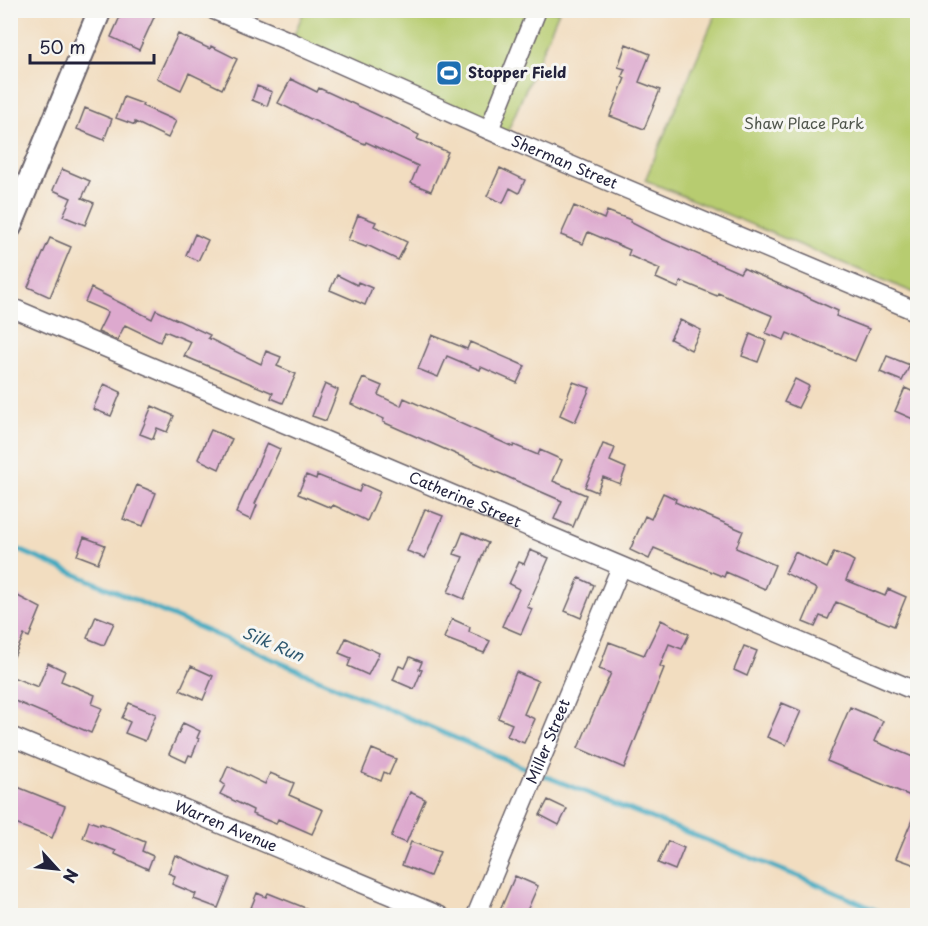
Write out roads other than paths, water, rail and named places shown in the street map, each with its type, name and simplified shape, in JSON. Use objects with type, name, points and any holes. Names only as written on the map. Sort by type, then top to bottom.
[{"type":"street","points":[[10,227],[100,10]]},
{"type":"street","name":"Sherman Street","points":[[214,10],[489,130],[918,312]]},
{"type":"street","points":[[489,130],[537,10]]},
{"type":"street","name":"Catherine Street","points":[[10,307],[918,692]]},
{"type":"street","name":"Miller Street","points":[[476,915],[621,567]]},
{"type":"street","name":"Warren Avenue","points":[[10,736],[441,915]]},
{"type":"waterway","name":"Silk Run","points":[[10,546],[525,768]]},
{"type":"waterway","points":[[545,776],[807,880],[889,916]]},
{"type":"place","name":"Stopper Field","points":[[449,73]]},
{"type":"park label","name":"Shaw Place Park","points":[[804,124]]}]
